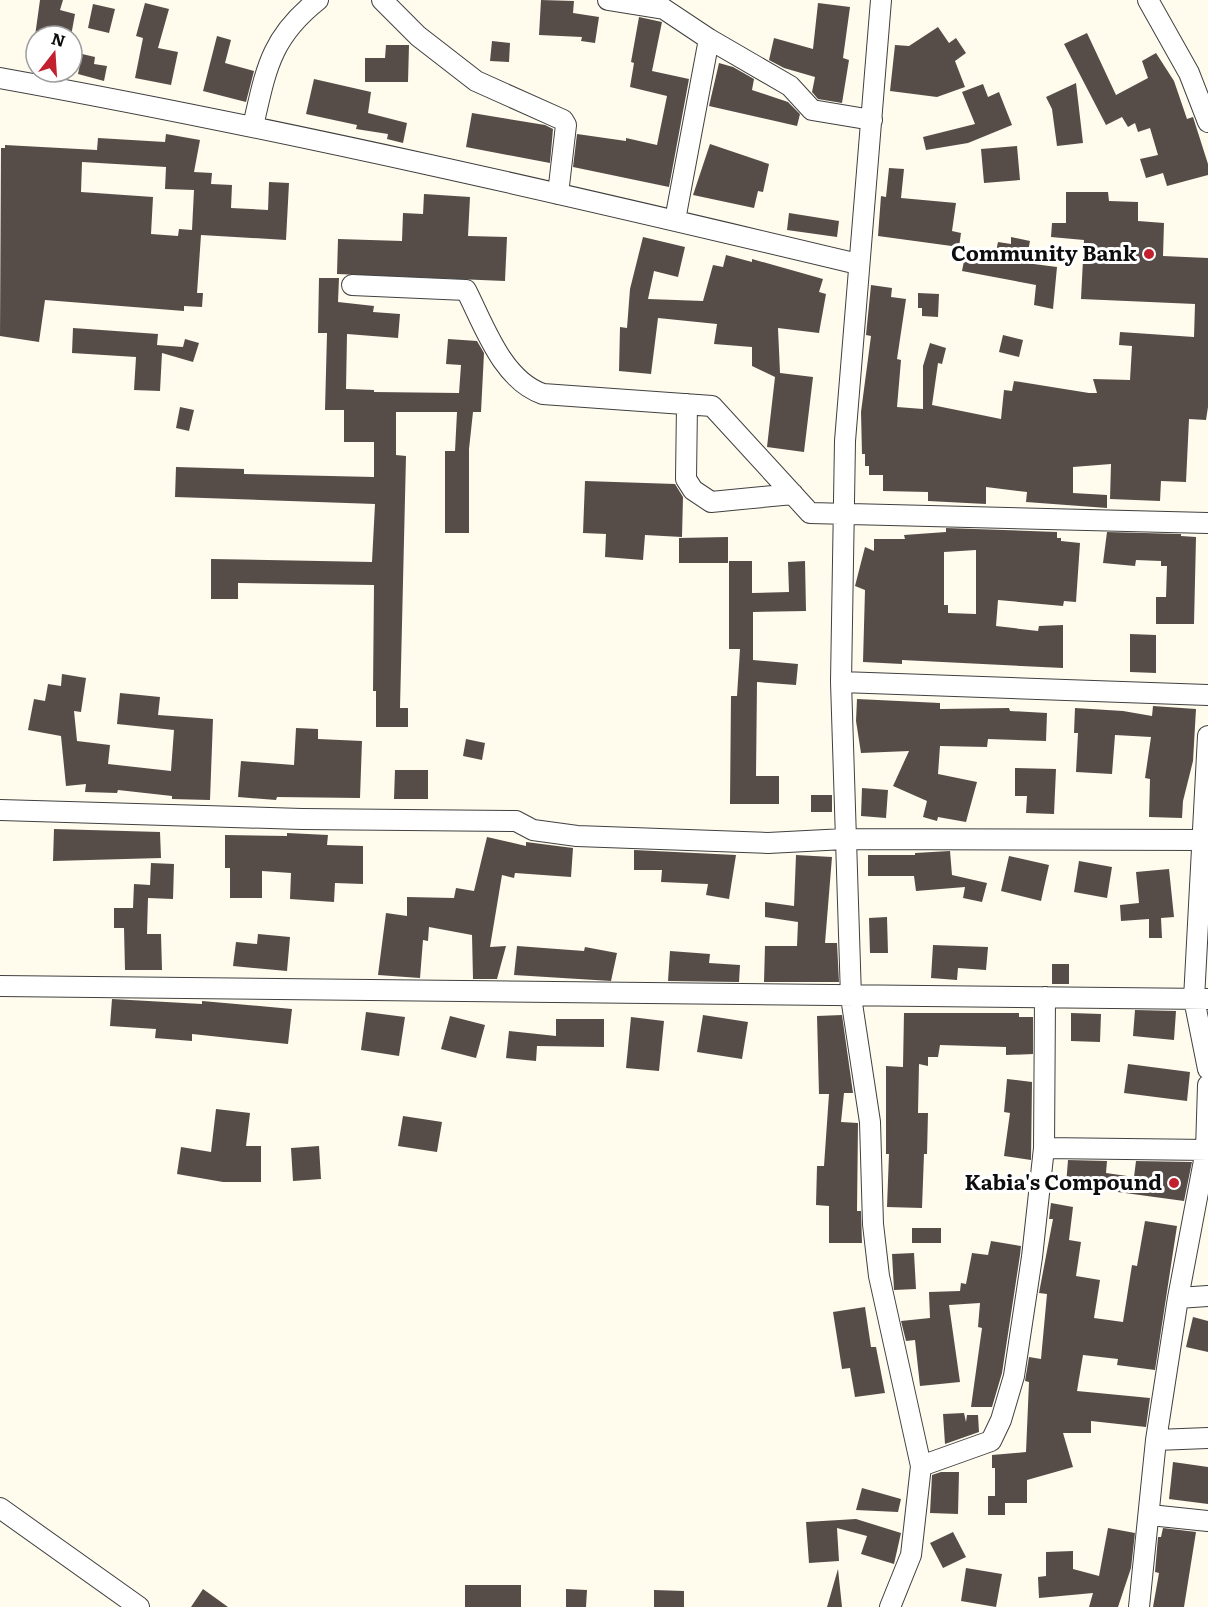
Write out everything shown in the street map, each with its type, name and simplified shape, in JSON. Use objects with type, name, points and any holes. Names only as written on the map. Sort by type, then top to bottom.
[{"type":"street","points":[[253,126],[267,66],[278,41],[294,21],[318,0]]},
{"type":"street","points":[[382,0],[418,36],[476,81],[563,120],[567,125],[558,194]]},
{"type":"street","points":[[608,0],[664,9],[709,39],[790,86],[812,110],[872,120]]},
{"type":"street","points":[[881,0],[845,441],[841,682],[851,997],[870,1122],[873,1224],[879,1276],[921,1466],[911,1555],[890,1607]]},
{"type":"street","points":[[1151,1],[1189,73],[1208,122]]},
{"type":"street","points":[[675,220],[709,39]]},
{"type":"street","points":[[0,78],[253,126],[675,220],[858,264]]},
{"type":"street","points":[[352,285],[466,290],[499,355],[519,380],[532,390],[543,394],[712,406],[810,513],[843,516],[1208,523]]},
{"type":"street","points":[[687,404],[686,479],[703,499],[711,502],[793,494]]},
{"type":"street","points":[[841,682],[1208,695]]},
{"type":"street","points":[[1208,736],[1201,999],[1208,1069]]},
{"type":"street","points":[[0,810],[302,819],[516,821],[532,830],[577,836],[732,841],[1206,840]]},
{"type":"street","points":[[0,986],[1201,999]]},
{"type":"street","points":[[921,1466],[991,1441],[1001,1420],[1014,1377],[1032,1257],[1044,1148],[1046,997]]},
{"type":"street","points":[[1138,1607],[1150,1515],[1156,1440],[1178,1298],[1207,1150],[1208,1085]]},
{"type":"street","points":[[1044,1148],[1207,1150]]},
{"type":"street","points":[[1178,1298],[1208,1296]]},
{"type":"street","points":[[1156,1440],[1208,1438]]},
{"type":"street","points":[[0,1508],[139,1607]]},
{"type":"street","points":[[1150,1515],[1208,1521]]},
{"type":"building","points":[[40,0],[63,0],[60,10],[75,14],[73,24],[37,24]]},
{"type":"building","points":[[541,0],[574,1],[573,13],[599,17],[595,43],[581,41],[582,37],[539,35]]},
{"type":"building","points":[[145,3],[169,9],[158,48],[178,52],[171,85],[135,78],[143,38],[136,36]]},
{"type":"building","points":[[818,3],[850,7],[843,58],[849,60],[842,103],[818,99],[812,92],[815,77],[784,68],[769,60],[774,38],[813,49]]},
{"type":"building","points":[[93,4],[115,9],[109,33],[88,28]]},
{"type":"building","points":[[639,17],[662,22],[652,71],[689,79],[669,187],[573,167],[577,134],[626,141],[626,138],[657,145],[667,96],[630,87],[634,63],[631,62]]},
{"type":"building","points":[[938,27],[949,43],[956,38],[966,53],[955,61],[965,87],[937,97],[890,91],[895,45],[909,46]]},
{"type":"building","points":[[1087,33],[1116,95],[1148,78],[1142,61],[1156,53],[1174,81],[1187,119],[1193,117],[1208,164],[1208,175],[1167,186],[1163,173],[1146,178],[1140,159],[1158,155],[1150,128],[1138,132],[1135,123],[1128,127],[1122,117],[1106,125],[1064,44]]},
{"type":"building","points":[[217,36],[231,40],[225,63],[254,71],[246,102],[203,91]]},
{"type":"building","points":[[492,41],[510,43],[509,62],[490,61]]},
{"type":"building","points":[[386,45],[409,45],[408,82],[365,82],[365,58],[385,58]]},
{"type":"building","points":[[84,54],[95,57],[94,64],[107,66],[104,81],[84,76]]},
{"type":"building","points":[[719,63],[733,67],[754,79],[752,90],[788,102],[800,114],[797,126],[709,106]]},
{"type":"building","points":[[314,79],[371,92],[368,113],[407,123],[403,143],[387,139],[388,134],[356,129],[357,125],[306,114]]},
{"type":"building","points":[[1076,83],[1083,143],[1057,146],[1052,109],[1046,97]]},
{"type":"building","points":[[983,84],[988,97],[999,92],[1012,125],[968,143],[926,150],[923,137],[975,124],[962,92]]},
{"type":"building","points":[[472,113],[545,125],[553,129],[550,163],[466,147]]},
{"type":"building","points":[[166,134],[200,140],[194,172],[212,173],[211,184],[232,185],[231,208],[268,210],[269,182],[289,183],[286,240],[201,235],[197,293],[203,293],[202,307],[184,306],[184,311],[45,300],[39,342],[0,336],[1,148],[5,148],[5,145],[97,150],[98,138],[165,142]],"holes":[[[82,162],[166,167],[165,189],[194,190],[192,230],[179,229],[178,236],[151,234],[153,197],[81,192]]]},
{"type":"building","points":[[710,144],[769,164],[763,192],[758,191],[754,208],[693,195]]},
{"type":"building","points":[[1017,146],[1020,180],[984,183],[981,149]]},
{"type":"building","points":[[889,168],[904,169],[901,198],[956,203],[952,231],[961,233],[959,247],[878,236],[881,196],[886,197]]},
{"type":"building","points":[[1066,192],[1108,192],[1109,201],[1138,202],[1138,221],[1164,223],[1163,256],[1208,258],[1208,407],[1206,420],[1189,419],[1186,482],[1161,481],[1160,501],[1110,499],[1111,464],[1073,467],[1073,493],[1107,495],[1107,508],[1026,502],[1027,492],[986,487],[986,504],[928,501],[928,492],[883,491],[883,475],[869,475],[869,466],[865,466],[865,454],[862,454],[861,412],[871,336],[866,335],[871,285],[892,288],[891,297],[906,299],[897,359],[901,360],[897,407],[923,409],[923,366],[930,343],[946,348],[942,364],[938,363],[932,405],[1001,419],[1004,390],[1012,391],[1014,381],[1097,393],[1093,379],[1130,380],[1132,346],[1119,345],[1120,332],[1194,337],[1195,304],[1081,299],[1084,240],[1051,237],[1052,223],[1066,223]]},
{"type":"building","points":[[424,194],[470,197],[468,236],[507,237],[505,281],[337,274],[338,239],[402,241],[403,213],[423,214]]},
{"type":"building","points":[[789,213],[839,221],[837,237],[787,230]]},
{"type":"building","points":[[643,237],[685,247],[678,277],[654,271],[648,299],[703,301],[713,265],[723,267],[726,255],[752,262],[752,259],[823,279],[819,292],[826,294],[819,333],[778,328],[780,373],[813,377],[804,452],[767,447],[775,377],[752,366],[752,347],[714,344],[717,324],[658,318],[651,374],[619,371],[620,327],[627,328],[630,289]]},
{"type":"building","points":[[1011,237],[1030,241],[1026,263],[1057,267],[1053,309],[1034,305],[1036,285],[962,271],[965,256],[994,261],[998,242],[1011,244]]},
{"type":"building","points":[[319,278],[339,278],[338,302],[374,306],[373,312],[400,314],[398,338],[347,334],[346,389],[374,390],[374,392],[459,393],[461,365],[446,364],[448,339],[477,341],[484,353],[481,412],[473,412],[469,449],[469,533],[445,533],[445,451],[455,451],[457,412],[396,412],[396,455],[406,456],[400,708],[408,708],[408,727],[376,727],[376,691],[373,691],[374,585],[238,583],[238,599],[211,599],[211,559],[372,562],[375,504],[175,497],[176,467],[244,469],[244,474],[374,477],[374,442],[344,442],[344,410],[325,410],[327,333],[318,333]]},
{"type":"building","points":[[918,293],[939,294],[938,317],[922,316],[922,308],[918,308]]},
{"type":"building","points":[[73,328],[158,334],[157,345],[183,347],[185,339],[199,343],[193,362],[162,353],[160,391],[134,390],[136,357],[72,353]]},
{"type":"building","points":[[1003,335],[1023,340],[1019,357],[999,352]]},
{"type":"building","points":[[180,407],[194,410],[189,431],[176,428]]},
{"type":"building","points":[[585,481],[675,484],[683,497],[682,537],[645,535],[643,560],[605,557],[606,534],[583,533]]},
{"type":"building","points":[[946,528],[1057,532],[1057,538],[1061,538],[1061,541],[1080,543],[1076,602],[1064,601],[1063,606],[998,600],[996,626],[1038,631],[1039,626],[1063,625],[1063,668],[902,660],[902,664],[863,662],[865,590],[855,586],[865,547],[874,551],[874,539],[905,539],[904,535],[946,532]],"holes":[[[976,550],[976,614],[948,613],[948,605],[944,605],[944,552]]]},
{"type":"building","points":[[1107,532],[1181,534],[1181,536],[1196,537],[1194,624],[1156,624],[1156,597],[1166,597],[1167,566],[1161,566],[1161,561],[1136,560],[1135,566],[1103,563]]},
{"type":"building","points":[[728,537],[728,563],[679,563],[679,538]]},
{"type":"building","points":[[729,561],[752,561],[752,593],[789,592],[788,562],[805,561],[806,611],[753,612],[753,660],[798,664],[796,685],[757,682],[756,776],[779,776],[779,804],[730,804],[731,696],[737,696],[740,649],[729,649]]},
{"type":"building","points":[[1130,634],[1156,635],[1156,673],[1130,672]]},
{"type":"building","points":[[62,674],[86,678],[81,712],[74,711],[77,741],[110,745],[108,764],[171,771],[174,730],[117,724],[120,693],[160,697],[158,715],[213,719],[210,800],[172,799],[172,796],[118,790],[117,793],[85,792],[86,784],[66,786],[61,736],[28,730],[34,699],[45,701],[48,684],[61,686]]},
{"type":"building","points":[[857,699],[940,703],[940,709],[1009,708],[1010,711],[1047,713],[1046,741],[988,739],[987,747],[940,746],[938,774],[977,782],[966,822],[938,817],[937,821],[923,817],[927,801],[893,786],[909,751],[861,753],[856,721]]},
{"type":"building","points":[[1153,706],[1196,709],[1193,761],[1183,801],[1182,818],[1149,817],[1150,779],[1145,778],[1151,737],[1115,735],[1112,774],[1076,772],[1078,733],[1074,733],[1075,708],[1123,711],[1152,716]]},
{"type":"building","points":[[296,728],[318,729],[318,739],[362,741],[360,798],[277,797],[276,800],[238,797],[241,761],[294,765]]},
{"type":"building","points":[[466,739],[485,743],[482,760],[463,756]]},
{"type":"building","points":[[1015,768],[1056,769],[1054,814],[1026,813],[1027,796],[1015,796]]},
{"type":"building","points":[[395,770],[428,770],[428,799],[394,799]]},
{"type":"building","points":[[862,788],[888,790],[886,818],[861,816]]},
{"type":"building","points":[[811,795],[832,795],[832,812],[811,812]]},
{"type":"building","points":[[54,829],[160,832],[161,858],[53,861]]},
{"type":"building","points":[[287,833],[328,835],[327,845],[363,846],[363,884],[335,883],[334,902],[290,899],[291,873],[262,871],[262,898],[230,898],[230,868],[225,868],[225,835],[287,836]]},
{"type":"building","points":[[487,837],[526,846],[526,842],[573,848],[571,877],[515,873],[514,878],[502,875],[490,947],[506,946],[497,979],[473,979],[472,935],[429,927],[428,941],[423,940],[420,978],[378,975],[386,913],[407,916],[407,897],[454,898],[456,888],[474,891]]},
{"type":"building","points":[[634,850],[736,855],[729,899],[706,895],[708,884],[661,882],[662,870],[634,870]]},
{"type":"building","points":[[950,851],[952,875],[987,883],[982,902],[963,898],[965,887],[916,891],[914,876],[868,876],[868,855],[915,855],[915,853]]},
{"type":"building","points":[[796,855],[832,857],[825,943],[837,943],[839,982],[764,982],[765,946],[797,946],[798,922],[765,917],[765,902],[794,906]]},
{"type":"building","points":[[1009,856],[1049,865],[1041,901],[1001,891]]},
{"type":"building","points":[[1079,861],[1112,867],[1107,898],[1074,892]]},
{"type":"building","points":[[151,863],[174,864],[173,899],[148,898],[147,934],[161,934],[162,970],[125,970],[124,928],[114,928],[114,908],[133,908],[134,884],[150,885]]},
{"type":"building","points":[[1169,869],[1174,917],[1161,918],[1162,938],[1149,938],[1149,919],[1121,921],[1120,905],[1139,903],[1136,872]]},
{"type":"building","points":[[887,917],[888,953],[870,953],[869,918]]},
{"type":"building","points":[[258,934],[290,937],[287,971],[233,966],[236,942],[257,944]]},
{"type":"building","points":[[933,945],[988,947],[986,970],[958,968],[957,980],[931,978]]},
{"type":"building","points":[[517,946],[584,951],[585,947],[617,953],[611,981],[514,975]]},
{"type":"building","points":[[670,951],[710,954],[709,963],[740,965],[739,982],[668,981]]},
{"type":"building","points":[[1052,964],[1069,964],[1069,984],[1052,984]]},
{"type":"building","points":[[112,999],[202,1004],[202,1001],[292,1009],[288,1044],[192,1034],[192,1041],[155,1038],[156,1029],[110,1026]]},
{"type":"building","points":[[1135,1010],[1176,1011],[1174,1040],[1133,1036]]},
{"type":"building","points":[[366,1012],[405,1017],[399,1056],[361,1050]]},
{"type":"building","points":[[904,1013],[1019,1013],[1019,1017],[1033,1017],[1033,1054],[1006,1055],[1006,1047],[940,1045],[938,1057],[928,1057],[928,1066],[919,1064],[918,1113],[928,1113],[922,1208],[887,1207],[889,1154],[886,1154],[886,1066],[903,1067]]},
{"type":"building","points":[[1071,1013],[1101,1014],[1100,1042],[1071,1041]]},
{"type":"building","points":[[703,1015],[748,1022],[742,1059],[697,1052]]},
{"type":"building","points":[[842,1015],[853,1093],[844,1093],[841,1122],[858,1123],[857,1211],[861,1211],[862,1243],[829,1243],[829,1206],[816,1205],[817,1166],[824,1166],[829,1094],[819,1094],[817,1016]]},
{"type":"building","points":[[450,1016],[485,1025],[476,1058],[441,1049]]},
{"type":"building","points":[[631,1017],[664,1021],[659,1071],[626,1068]]},
{"type":"building","points":[[556,1019],[604,1019],[604,1047],[537,1046],[536,1061],[506,1058],[509,1031],[556,1036]]},
{"type":"building","points":[[1128,1064],[1190,1072],[1187,1101],[1124,1093]]},
{"type":"building","points":[[1007,1079],[1032,1082],[1031,1160],[1004,1156],[1010,1113],[1004,1112]]},
{"type":"building","points":[[216,1109],[250,1113],[246,1146],[261,1146],[261,1182],[223,1182],[177,1174],[181,1147],[211,1152]]},
{"type":"building","points":[[403,1116],[442,1122],[437,1152],[398,1146]]},
{"type":"building","points":[[319,1146],[321,1179],[293,1181],[291,1148]]},
{"type":"building","points":[[1068,1160],[1107,1161],[1106,1173],[1134,1177],[1136,1161],[1192,1162],[1184,1201],[1066,1185]]},
{"type":"building","points":[[1051,1203],[1073,1207],[1069,1240],[1081,1242],[1076,1276],[1100,1280],[1094,1318],[1123,1322],[1132,1265],[1137,1266],[1145,1221],[1177,1226],[1155,1370],[1117,1365],[1118,1359],[1083,1355],[1077,1391],[1150,1398],[1146,1427],[1091,1421],[1091,1433],[1063,1433],[1073,1467],[1027,1480],[1027,1503],[1005,1503],[1005,1515],[988,1515],[988,1496],[995,1496],[995,1468],[992,1468],[992,1455],[1026,1452],[1029,1382],[1025,1381],[1029,1357],[1041,1359],[1047,1294],[1039,1293],[1053,1219],[1049,1219]]},
{"type":"building","points":[[912,1228],[941,1228],[941,1243],[912,1243]]},
{"type":"building","points":[[991,1241],[1021,1246],[1020,1255],[1002,1373],[992,1407],[971,1407],[982,1328],[978,1327],[980,1303],[949,1305],[960,1382],[920,1386],[915,1340],[906,1341],[901,1321],[930,1318],[929,1292],[960,1291],[961,1283],[966,1284],[972,1253],[988,1255]]},
{"type":"building","points":[[914,1253],[916,1289],[894,1290],[892,1254]]},
{"type":"building","points":[[865,1307],[871,1347],[876,1347],[885,1393],[855,1397],[850,1368],[842,1369],[833,1312]]},
{"type":"building","points":[[1193,1317],[1208,1321],[1208,1352],[1186,1347]]},
{"type":"building","points":[[964,1413],[966,1422],[967,1415],[978,1415],[979,1432],[945,1444],[943,1414]]},
{"type":"building","points":[[1173,1462],[1208,1467],[1208,1504],[1169,1499]]},
{"type":"building","points":[[941,1472],[959,1472],[958,1514],[930,1513],[932,1475]]},
{"type":"building","points":[[862,1488],[901,1499],[898,1512],[856,1510]]},
{"type":"building","points":[[856,1519],[901,1533],[894,1564],[861,1554],[867,1536],[837,1528],[839,1561],[809,1563],[806,1522]]},
{"type":"building","points":[[1108,1528],[1135,1533],[1131,1568],[1118,1607],[1089,1607],[1093,1593],[1039,1598],[1038,1577],[1046,1576],[1046,1552],[1073,1551],[1073,1569],[1099,1576]]},
{"type":"building","points":[[1163,1528],[1196,1532],[1184,1607],[1153,1607],[1159,1573],[1155,1572],[1158,1537],[1161,1537]]},
{"type":"building","points":[[953,1532],[966,1557],[943,1568],[930,1543]]},
{"type":"building","points":[[966,1568],[1002,1574],[996,1607],[961,1601]]},
{"type":"building","points":[[838,1569],[842,1607],[827,1607]]},
{"type":"building","points":[[465,1585],[521,1585],[521,1607],[465,1607]]},
{"type":"building","points":[[203,1589],[228,1607],[191,1607]]},
{"type":"building","points":[[566,1589],[587,1590],[586,1607],[566,1607]]},
{"type":"building","points":[[654,1590],[684,1591],[684,1607],[654,1607]]},
{"type":"place","name":"Community Bank","points":[[1149,254]]},
{"type":"place","name":"Kabia's Compound","points":[[1174,1183]]}]
